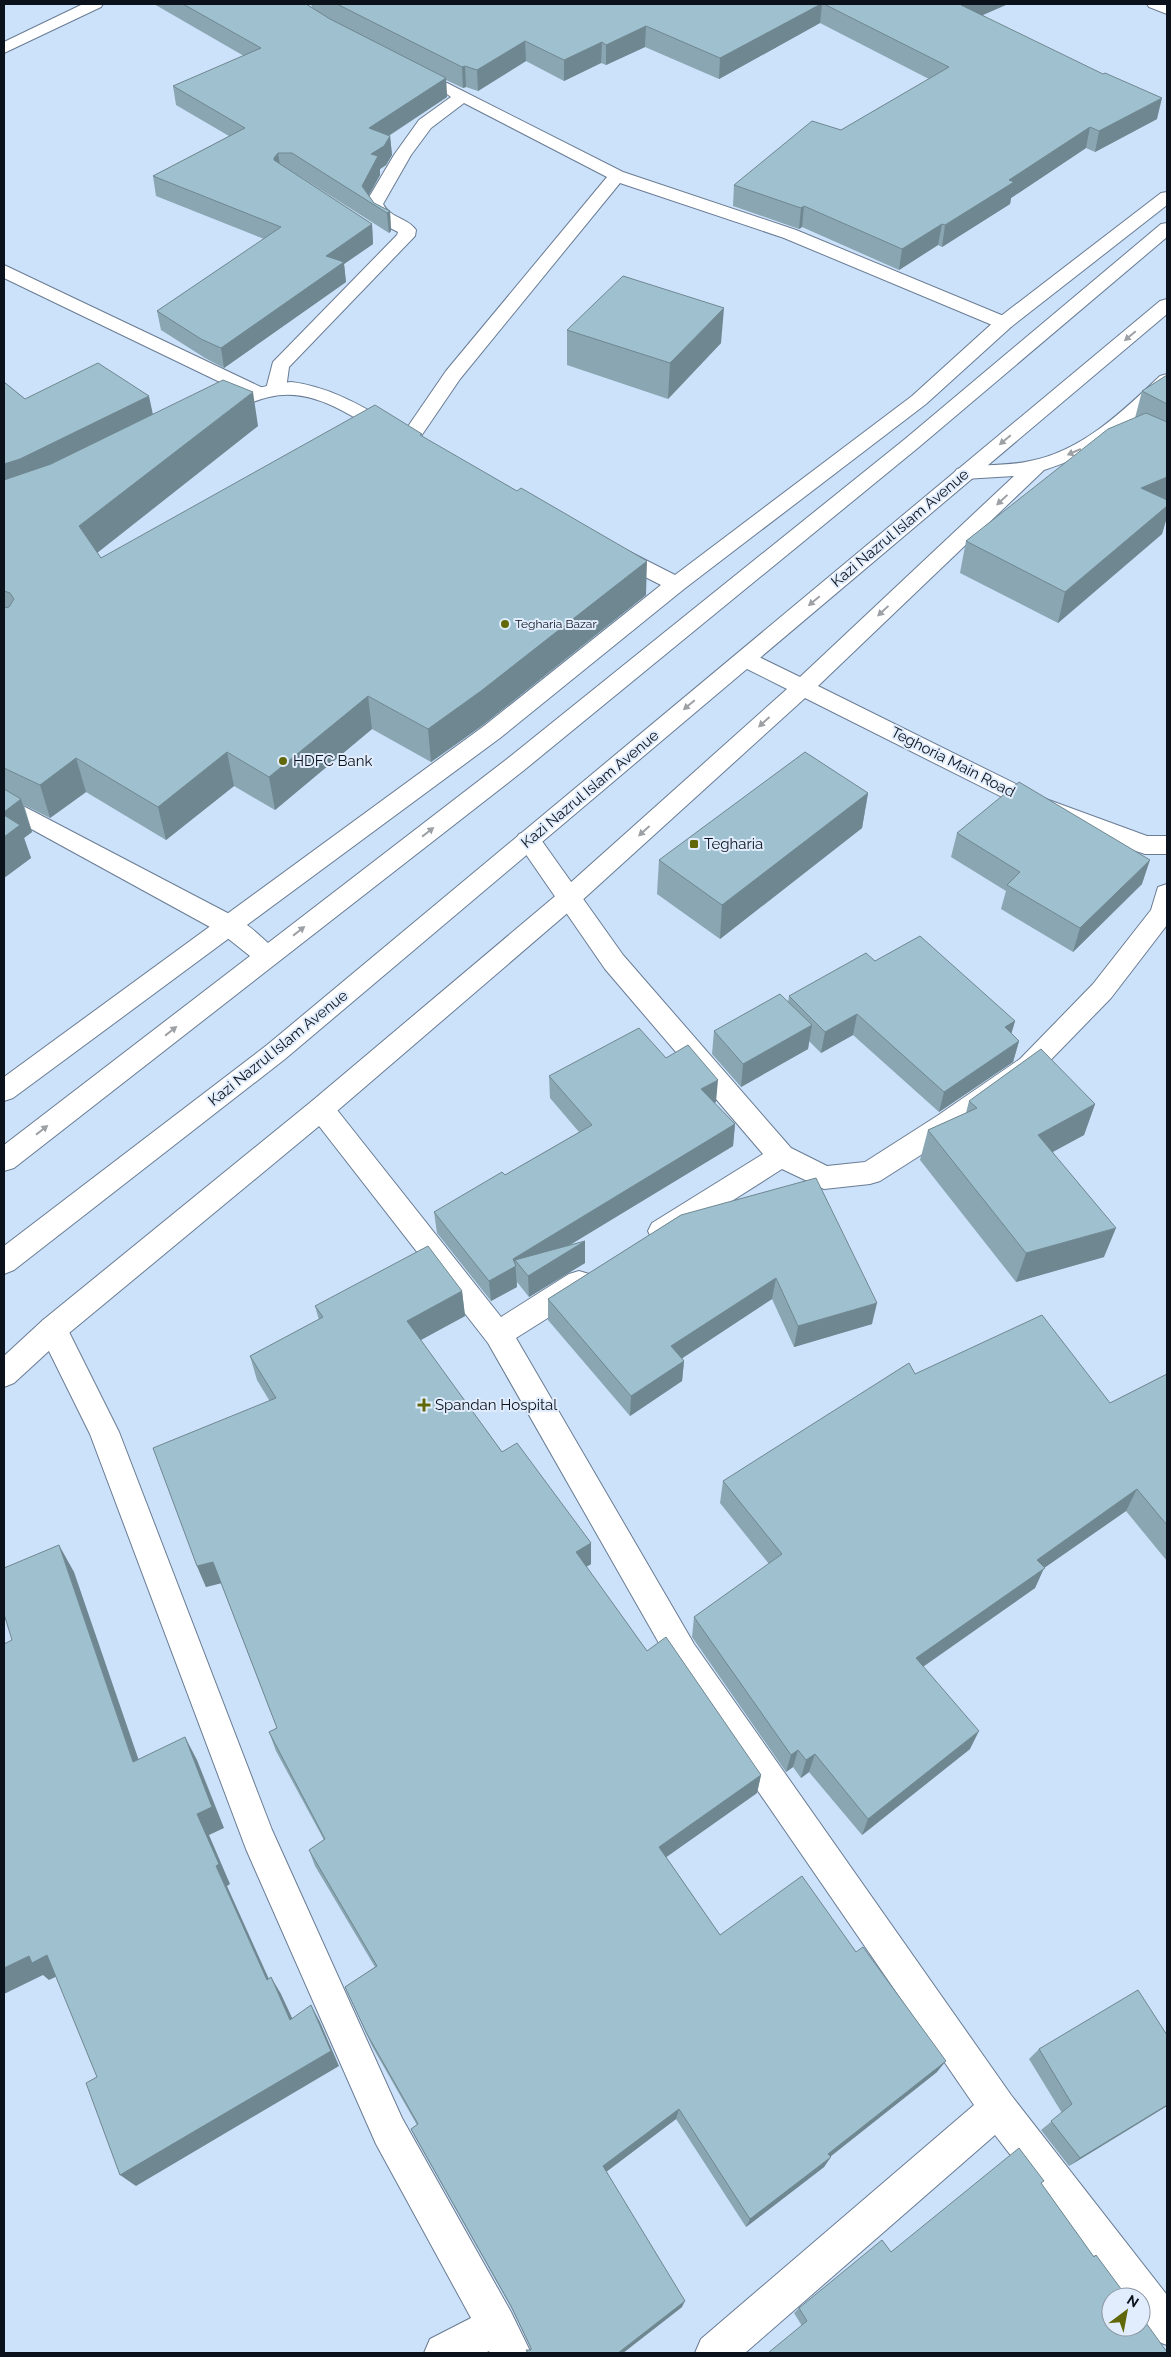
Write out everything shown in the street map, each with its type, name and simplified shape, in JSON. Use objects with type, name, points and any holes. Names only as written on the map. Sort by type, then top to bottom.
[{"type":"street","points":[[4,48],[95,4]]},
{"type":"street","points":[[1155,4],[1167,10]]},
{"type":"street","points":[[436,83],[617,176],[790,234],[1004,322]]},
{"type":"street","points":[[267,391],[280,366],[406,236],[407,230],[384,219],[378,213],[374,204],[403,155],[425,124],[463,96]]},
{"type":"street","points":[[204,415],[267,391],[309,389],[327,395],[416,446],[453,375],[617,176]]},
{"type":"street","points":[[4,1091],[492,732],[676,584],[919,400],[1004,322],[1167,197]]},
{"type":"street","points":[[4,1160],[522,759],[912,443],[1167,228]]},
{"type":"street","points":[[378,238],[399,244]]},
{"type":"street","points":[[4,271],[267,391]]},
{"type":"street","name":"Kazi Nazrul Islam Avenue","points":[[4,1262],[276,1052],[964,473],[1167,305]]},
{"type":"street","points":[[964,473],[1037,466],[1127,430],[1167,380]]},
{"type":"street","points":[[4,1374],[54,1329],[321,1109],[569,898],[803,687],[1037,466]]},
{"type":"street","points":[[597,544],[676,584]]},
{"type":"street","name":"Teghoria Main Road","points":[[745,659],[1038,805],[1145,845],[1167,845]]},
{"type":"street","points":[[4,804],[230,926],[267,956]]},
{"type":"street","points":[[528,840],[614,962],[781,1156],[824,1178],[870,1173],[947,1124],[1029,1066],[1102,991],[1163,914],[1167,893]]},
{"type":"street","points":[[321,1109],[498,1334],[683,1655],[998,2108],[1167,2326]]},
{"type":"street","points":[[640,1245],[781,1156]]},
{"type":"street","points":[[498,1334],[598,1271]]},
{"type":"street","points":[[54,1329],[104,1432],[262,1846],[388,2131],[504,2340],[444,2353]]},
{"type":"street","points":[[715,2353],[998,2108]]},
{"type":"building","points":[[183,4],[306,4],[330,19],[446,78],[369,128],[390,136],[384,146],[371,154],[378,156],[362,186],[374,203],[390,211],[387,213],[292,153],[278,153],[274,160],[372,224],[326,256],[344,262],[221,348],[201,339],[157,311],[281,227],[153,176],[245,128],[173,86],[261,48]]},
{"type":"building","points":[[337,4],[821,4],[720,58],[646,26],[606,45],[602,42],[564,60],[525,41],[477,70],[465,66],[462,67]]},
{"type":"building","points":[[824,4],[964,4],[961,5],[1103,74],[1105,73],[1162,98],[1099,131],[1090,127],[1009,180],[1014,182],[902,249],[804,206],[801,208],[734,185],[812,121],[841,130],[949,67]]},
{"type":"building","points":[[623,276],[724,308],[670,363],[567,330]]},
{"type":"building","points":[[98,363],[149,396],[20,459],[4,464],[4,382],[25,399]]},
{"type":"building","points":[[1167,375],[1167,404],[1142,391]]},
{"type":"building","points":[[223,380],[253,392],[79,526],[101,558],[375,405],[422,434],[420,435],[517,491],[521,488],[647,561],[481,691],[428,729],[368,696],[269,777],[227,752],[158,807],[76,758],[40,785],[4,768],[4,608],[9,607],[14,599],[10,593],[4,591],[4,480],[51,464]]},
{"type":"building","points":[[1146,413],[1167,422],[1167,477],[1141,488],[1167,500],[1167,506],[1065,592],[966,541],[1108,429]]},
{"type":"building","points":[[805,752],[868,793],[722,905],[659,860]]},
{"type":"building","points":[[1019,782],[1150,860],[1080,928],[1007,885],[1020,872],[957,833]]},
{"type":"building","points":[[4,789],[21,799],[4,812]]},
{"type":"building","points":[[4,815],[20,825],[4,837]]},
{"type":"building","points":[[920,936],[1015,1021],[1005,1027],[1019,1041],[944,1092],[857,1014],[825,1032],[789,996],[866,953],[875,961]]},
{"type":"building","points":[[780,994],[812,1025],[743,1064],[714,1031]]},
{"type":"building","points":[[639,1028],[666,1058],[688,1045],[718,1080],[701,1089],[735,1124],[513,1259],[516,1266],[489,1281],[434,1212],[502,1172],[505,1175],[592,1125],[549,1076]]},
{"type":"building","points":[[1041,1049],[1095,1104],[1038,1135],[1116,1228],[1026,1253],[928,1130],[977,1108],[969,1101]]},
{"type":"building","points":[[816,1178],[877,1303],[798,1326],[776,1278],[671,1346],[684,1361],[631,1396],[548,1299],[681,1215]]},
{"type":"building","points":[[585,1241],[528,1276],[515,1260]]},
{"type":"building","points":[[428,1246],[462,1291],[407,1321],[502,1452],[517,1443],[591,1543],[576,1552],[647,1651],[666,1637],[761,1775],[659,1847],[720,1935],[802,1876],[856,1952],[863,1947],[946,2061],[828,2154],[831,2157],[750,2219],[679,2109],[603,2166],[685,2301],[618,2353],[528,2353],[526,2350],[531,2350],[531,2348],[511,2306],[411,2129],[418,2124],[367,2034],[345,1987],[377,1966],[309,1850],[325,1839],[269,1732],[277,1728],[213,1562],[197,1566],[153,1448],[276,1398],[250,1356],[323,1317],[315,1306]]},
{"type":"building","points":[[1042,1315],[1110,1403],[1167,1374],[1167,1525],[1137,1489],[1037,1560],[1045,1568],[916,1658],[979,1731],[868,1819],[815,1754],[806,1760],[798,1750],[791,1755],[694,1617],[782,1554],[723,1481],[909,1363],[915,1374]]},
{"type":"building","points":[[59,1545],[133,1762],[185,1737],[212,1807],[197,1814],[219,1864],[216,1866],[267,1980],[271,1977],[290,2020],[311,2005],[331,2051],[120,2175],[86,2083],[97,2077],[47,1955],[32,1963],[29,1956],[4,1968],[4,1644],[12,1640],[4,1614],[4,1568]]},
{"type":"building","points":[[1138,1990],[1167,2035],[1167,2105],[1080,2158],[1051,2121],[1072,2104],[1039,2049]]},
{"type":"building","points":[[1019,2148],[1044,2181],[1041,2183],[1094,2257],[1096,2255],[1120,2287],[1101,2287],[1101,2337],[1151,2337],[1151,2330],[1167,2352],[768,2353],[807,2321],[799,2308],[882,2240],[891,2252]]},
{"type":"place","name":"Tegharia Bazar","points":[[505,624]]},
{"type":"place","name":"HDFC Bank","points":[[283,761]]},
{"type":"place","name":"Tegharia","points":[[694,844]]},
{"type":"place","name":"Spandan Hospital","points":[[424,1405]]}]
